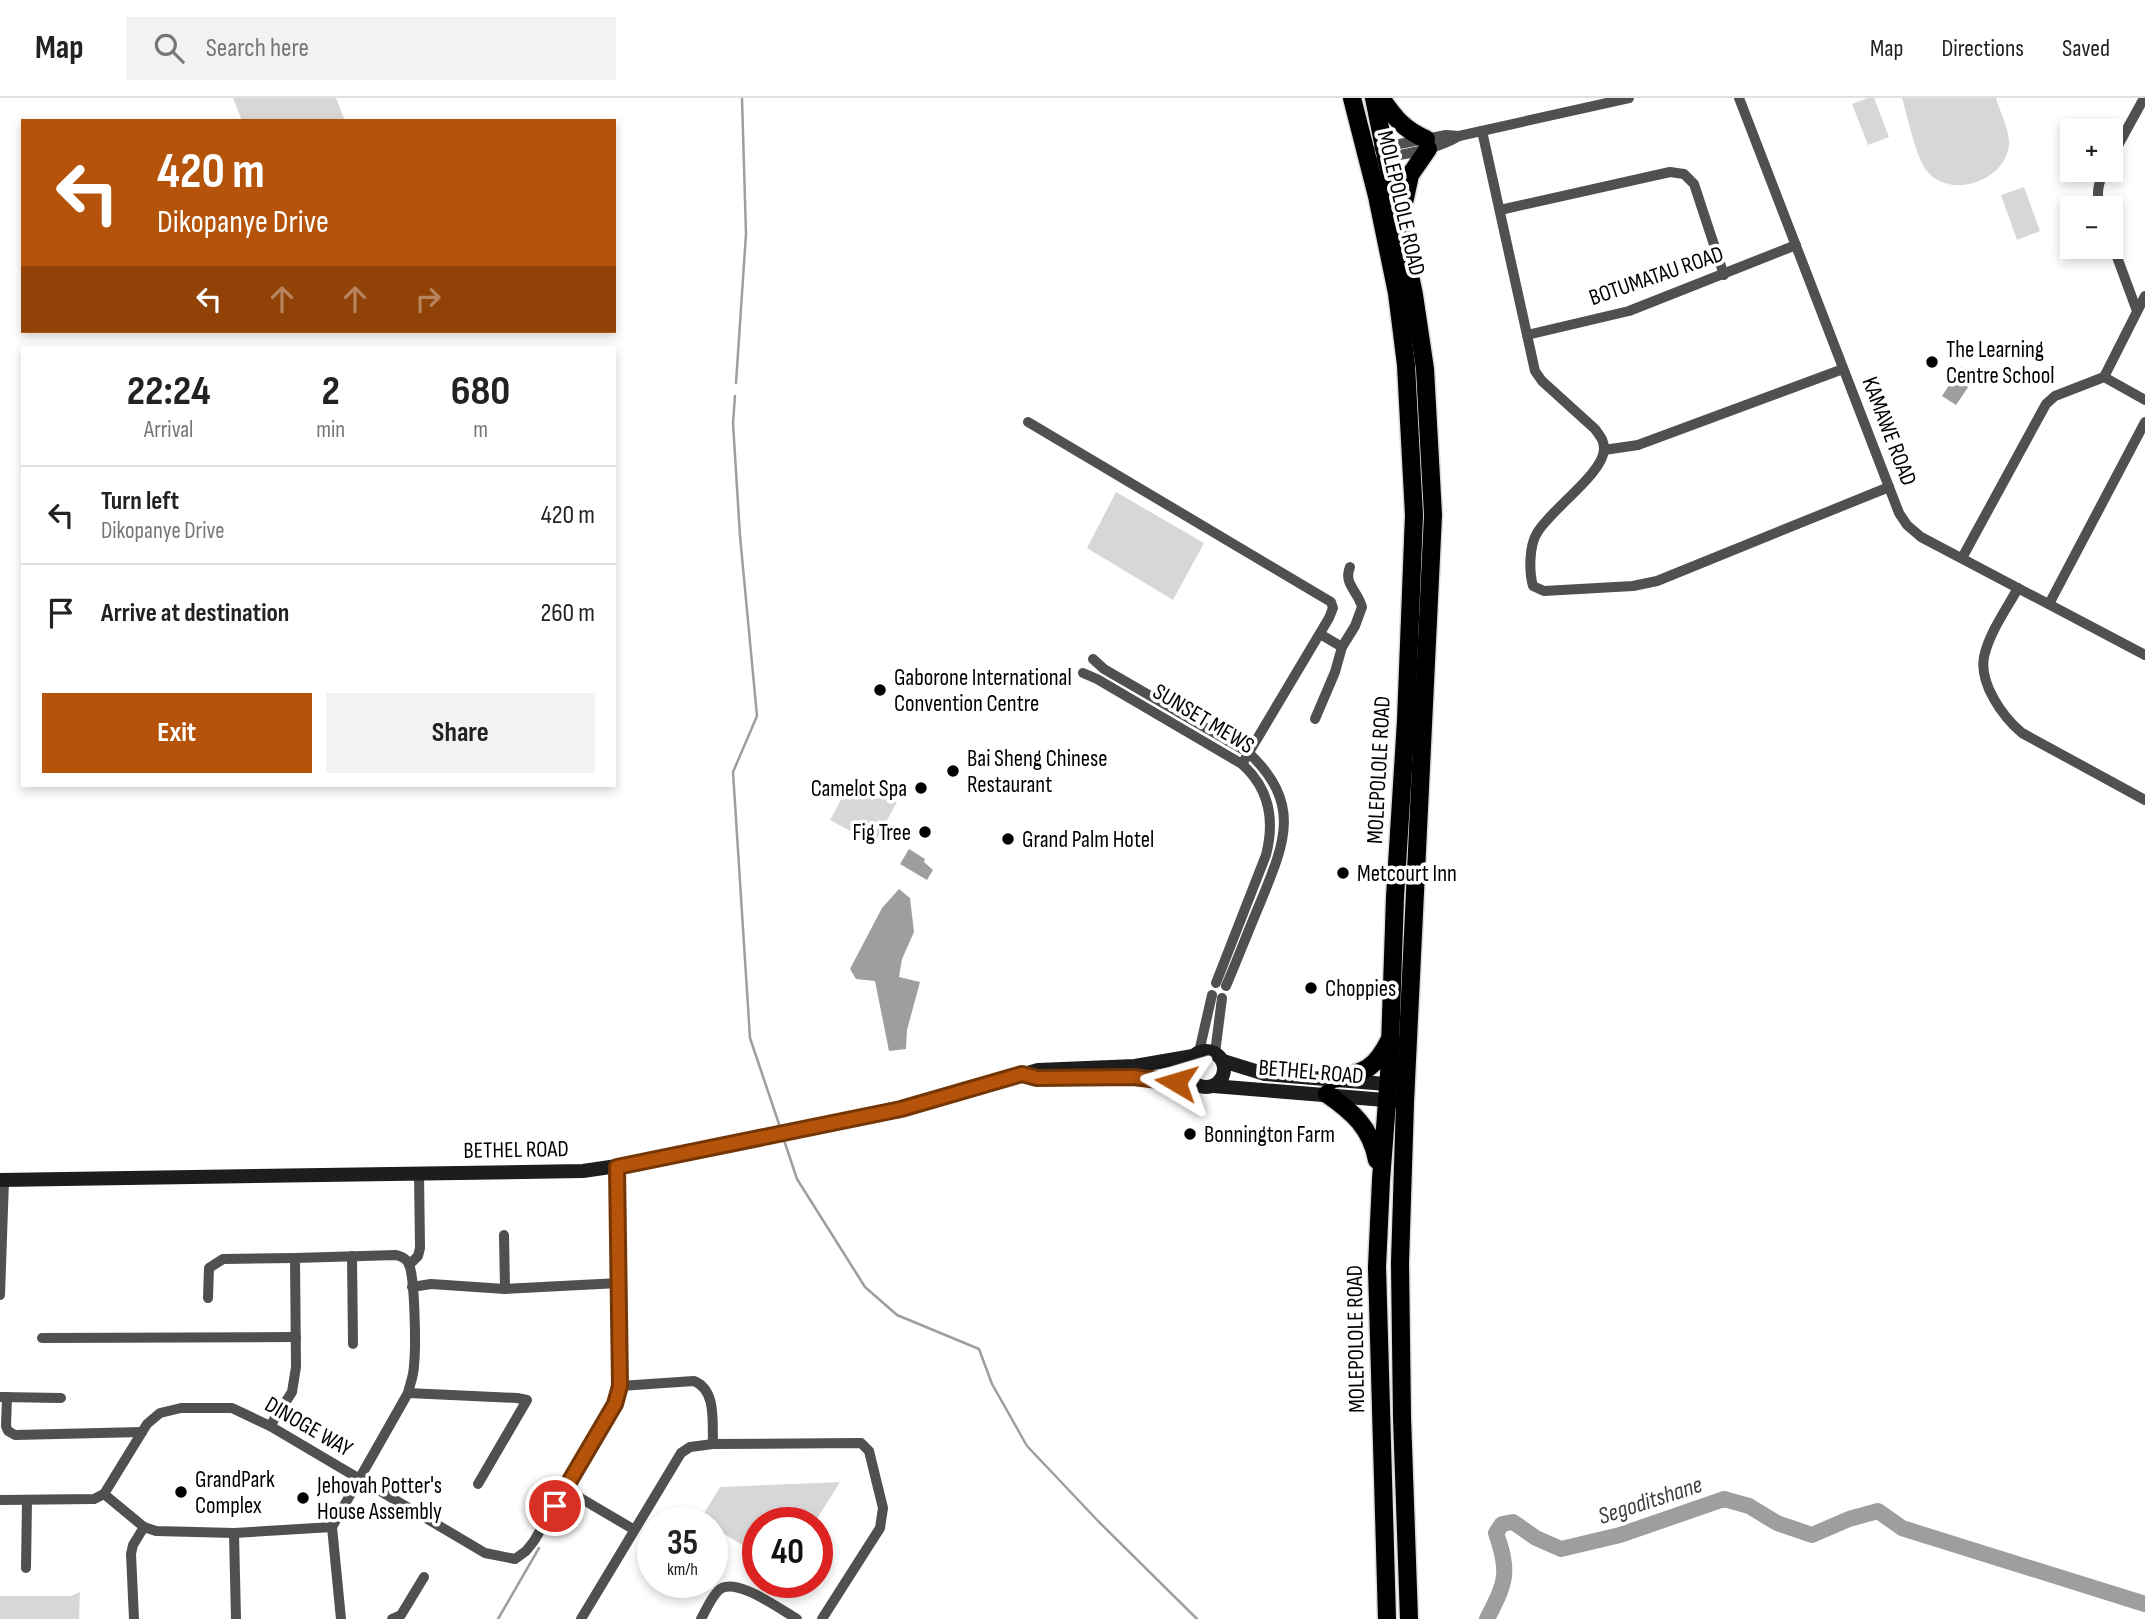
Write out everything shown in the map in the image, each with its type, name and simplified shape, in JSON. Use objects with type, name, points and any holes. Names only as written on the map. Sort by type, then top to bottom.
[{"type":"main road","name":"MOLEPOLOLE ROAD","points":[[1352,98],[1397,293],[1406,365],[1414,515],[1406,721],[1395,897],[1391,1037],[1377,1267],[1387,1619]]},
{"type":"main road","name":"MOLEPOLOLE ROAD","points":[[1374,98],[1401,220],[1425,369],[1433,515],[1400,1263],[1409,1619]]},
{"type":"main road","points":[[1381,98],[1399,124],[1427,144],[1410,175],[1401,220]]},
{"type":"main road","points":[[1381,1180],[1372,1139],[1363,1124],[1323,1086],[1366,1071],[1381,1056],[1391,1037]]},
{"type":"street","points":[[1366,156],[1427,144],[1446,135],[1459,136],[1629,98]]},
{"type":"street","name":"KAMAWE ROAD","points":[[1739,98],[1899,513],[1907,525],[1921,537],[2142,653]]},
{"type":"street","points":[[2123,136],[2144,98]]},
{"type":"street","points":[[1482,131],[1535,371],[1542,381],[1595,429],[1602,439],[1604,450],[1598,466],[1537,533],[1530,575],[1534,586],[1544,591],[1633,586],[1657,581],[1889,487]]},
{"type":"street","points":[[1500,210],[1670,172],[1684,174],[1694,184],[1724,275]]},
{"type":"street","name":"BOTUMATAU ROAD","points":[[1527,335],[1629,312],[1796,246]]},
{"type":"street","points":[[2118,259],[2137,312]]},
{"type":"street","points":[[1962,558],[2046,404],[2055,396],[2104,377],[2145,296]]},
{"type":"street","points":[[1604,450],[1638,445],[1843,369]]},
{"type":"street","points":[[2104,377],[2145,400]]},
{"type":"street","points":[[1028,422],[1331,602],[1333,608],[1320,634],[1242,764]]},
{"type":"street","points":[[2049,604],[2145,422]]},
{"type":"street","points":[[1315,719],[1335,672],[1342,647],[1355,626],[1362,607],[1357,594],[1347,582],[1346,576],[1350,567]]},
{"type":"street","points":[[2018,588],[1988,645],[1983,661],[1994,701],[2008,722],[2022,733],[2145,800]]},
{"type":"street","points":[[1320,634],[1342,647]]},
{"type":"street","points":[[2142,653],[2145,638]]},
{"type":"street","points":[[1093,659],[1104,669],[1249,754]]},
{"type":"street","name":"SUNSET MEWS","points":[[1083,673],[1242,764],[1254,775],[1268,803],[1271,836],[1221,985],[1278,859],[1284,835],[1282,806],[1277,791],[1262,766],[1249,754]]},
{"type":"street","points":[[1217,996],[1219,1057],[1225,1073],[1213,1086],[1197,1085],[1188,1072],[1196,1054],[1217,996]]},
{"type":"street","points":[[1196,1054],[1210,1051],[1219,1057]]},
{"type":"street","name":"BETHEL ROAD","points":[[2,1180],[583,1171],[617,1167],[901,1109],[1022,1074],[1049,1069],[1135,1066],[1196,1054]]},
{"type":"street","name":"BETHEL ROAD","points":[[1219,1057],[1265,1074],[1323,1086],[1406,1094]]},
{"type":"street","name":"BETHEL ROAD","points":[[1022,1074],[1037,1078],[1133,1077],[1197,1085]]},
{"type":"street","points":[[1264,1090],[1265,1074]]},
{"type":"street","name":"BETHEL ROAD","points":[[1213,1086],[1264,1090],[1323,1086]]},
{"type":"street","points":[[617,1167],[620,1386],[615,1404],[565,1489],[633,1530]]},
{"type":"street","points":[[409,1265],[418,1256],[420,1248],[419,1174]]},
{"type":"street","points":[[0,1295],[2,1180]]},
{"type":"street","points":[[504,1235],[505,1289]]},
{"type":"street","points":[[208,1298],[209,1268],[223,1259],[396,1255],[404,1258],[409,1265],[414,1366],[408,1393],[332,1527],[344,1619]]},
{"type":"street","points":[[352,1256],[353,1344]]},
{"type":"street","points":[[270,1426],[292,1392],[296,1367],[295,1258]]},
{"type":"street","points":[[412,1287],[430,1284],[505,1289],[619,1283]]},
{"type":"street","points":[[42,1338],[296,1337]]},
{"type":"street","points":[[620,1386],[694,1381],[702,1384],[709,1394],[713,1444]]},
{"type":"street","points":[[408,1393],[527,1400],[478,1484]]},
{"type":"street","points":[[61,1398],[3,1397],[8,1431],[15,1435],[142,1432]]},
{"type":"street","name":"DINOGE WAY","points":[[104,1494],[147,1424],[160,1413],[181,1408],[232,1408],[270,1426],[485,1553],[515,1559],[526,1551],[565,1489]]},
{"type":"street","points":[[581,1619],[681,1453],[690,1447],[713,1444],[861,1443],[869,1451],[883,1508],[880,1528],[822,1619]]},
{"type":"street","points":[[0,1500],[94,1499],[104,1494],[144,1527],[172,1533],[234,1533],[332,1527]]},
{"type":"street","points":[[26,1568],[27,1500]]},
{"type":"street","points":[[134,1619],[131,1554],[133,1545],[144,1527]]},
{"type":"street","points":[[234,1533],[236,1619]]},
{"type":"street","points":[[392,1619],[401,1615],[424,1577]]},
{"type":"street","points":[[701,1619],[718,1590],[724,1586],[733,1586],[743,1588],[797,1619]]},
{"type":"shaded area","points":[[233,98],[336,98],[344,119],[241,119]]},
{"type":"shaded area","points":[[1874,98],[1889,137],[1868,145],[1852,104]]},
{"type":"shaded area","points":[[1902,98],[1996,98],[2009,140],[2005,158],[1998,169],[1975,183],[1948,184],[1936,179],[1922,164]]},
{"type":"shaded area","points":[[2024,187],[2040,231],[2017,240],[2001,195]]},
{"type":"shaded area","points":[[1961,367],[1975,377],[1956,405],[1942,396]]},
{"type":"shaded area","points":[[1116,492],[1204,543],[1173,600],[1087,548]]},
{"type":"shaded area","points":[[853,778],[897,802],[874,844],[830,820]]},
{"type":"shaded area","points":[[909,849],[925,859],[924,862],[933,870],[927,880],[900,864]]},
{"type":"shaded area","points":[[899,889],[910,898],[914,932],[902,959],[899,977],[920,982],[907,1030],[906,1049],[889,1051],[875,981],[856,979],[850,969],[882,908]]},
{"type":"shaded area","points":[[840,1482],[824,1507],[742,1507],[742,1545],[728,1536],[728,1507],[708,1507],[720,1487]]},
{"type":"shaded area","points":[[80,1592],[79,1619],[0,1619],[0,1596],[71,1596]]},
{"type":"waterway","points":[[736,383],[746,234],[742,98]]},
{"type":"waterway","points":[[735,396],[733,423],[740,536],[757,716],[733,772],[750,1038],[780,1127]]},
{"type":"waterway","points":[[783,1137],[797,1179],[865,1287],[897,1315],[979,1349],[992,1384],[1027,1446],[1197,1619]]},
{"type":"waterway","name":"Segoditshane","points":[[1487,1619],[1504,1577],[1503,1558],[1496,1533],[1502,1524],[1513,1522],[1536,1538],[1561,1549],[1620,1535],[1724,1499],[1749,1506],[1777,1523],[1812,1535],[1849,1519],[1878,1511],[1902,1528],[2145,1604]]},
{"type":"waterway","points":[[498,1619],[539,1548]]},
{"type":"place","name":"The Learning Centre School","points":[[1932,362]]},
{"type":"place","name":"Gaborone International Convention Centre","points":[[880,690]]},
{"type":"place","name":"Bai Sheng Chinese Restaurant","points":[[953,771]]},
{"type":"place","name":"Camelot Spa","points":[[921,788]]},
{"type":"place","name":"Fig Tree","points":[[925,832]]},
{"type":"place","name":"Grand Palm Hotel","points":[[1008,839]]},
{"type":"place","name":"Metcourt Inn","points":[[1343,873]]},
{"type":"place","name":"Choppies","points":[[1311,988]]},
{"type":"place","name":"Bonnington Farm","points":[[1190,1134]]},
{"type":"place","name":"GrandPark Complex","points":[[181,1492]]},
{"type":"place","name":"Jehovah Potter's House Assembly","points":[[303,1498]]},
{"type":"route","points":[[555,1506],[615,1404],[620,1386],[617,1167],[901,1109],[1022,1074],[1037,1078],[1133,1077],[1176,1082]]}]
